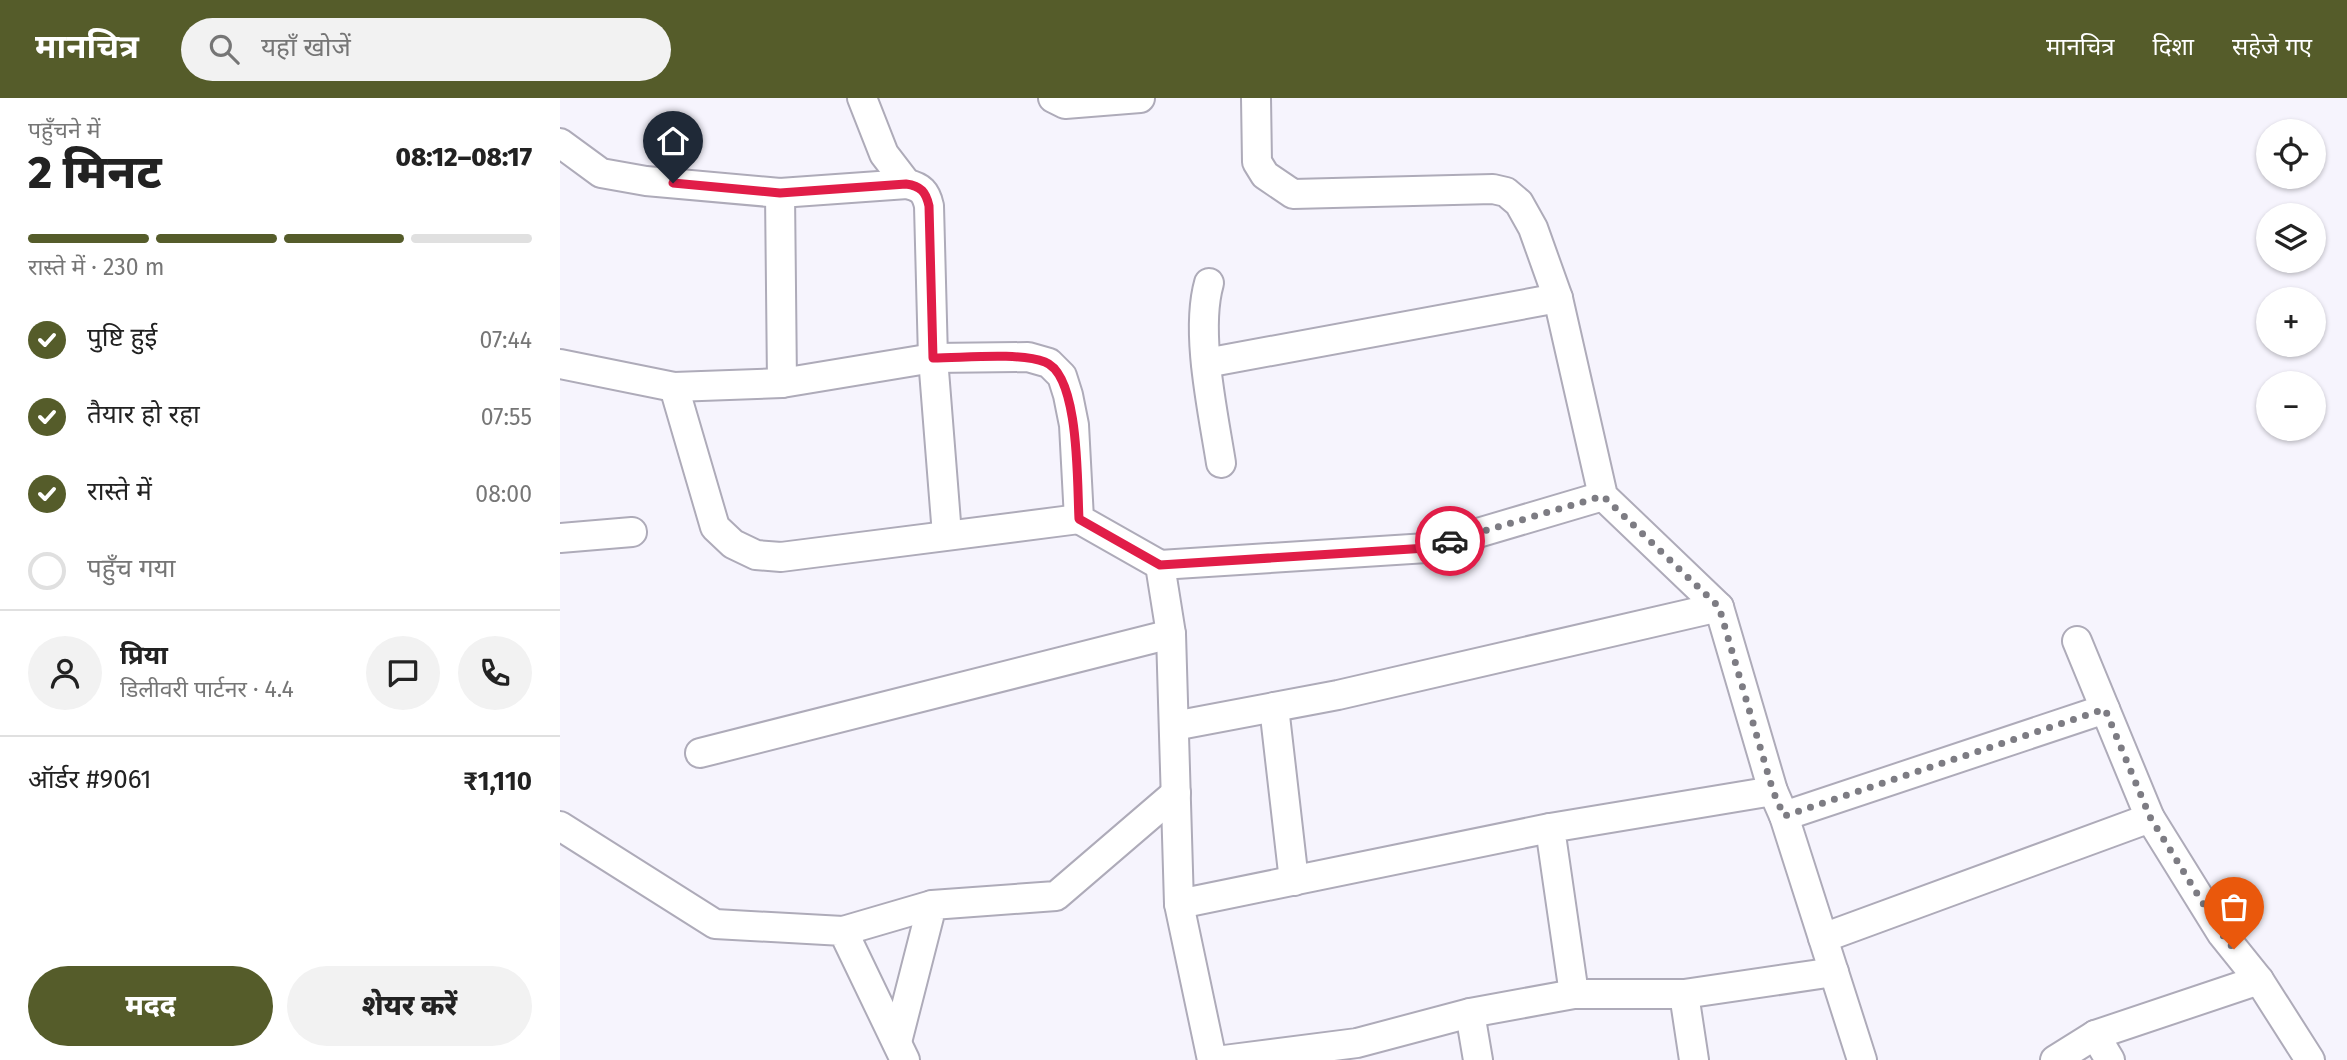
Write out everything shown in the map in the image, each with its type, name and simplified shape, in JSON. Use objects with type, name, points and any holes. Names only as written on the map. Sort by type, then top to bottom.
[{"type":"street","points":[[862,98],[884,154],[906,184]]},
{"type":"street","points":[[1053,98],[1065,104],[1140,98]]},
{"type":"street","points":[[1256,98],[1257,162],[1265,175],[1293,194],[1493,189],[1506,192],[1519,203],[1533,228],[1558,298],[1603,496],[1719,607],[1862,1060]]},
{"type":"street","points":[[560,143],[601,173],[646,181],[780,193],[906,184],[923,190],[929,206],[933,358],[947,535]]},
{"type":"street","points":[[780,193],[782,383]]},
{"type":"street","points":[[1209,283],[1204,298],[1206,363],[1222,463]]},
{"type":"street","points":[[1206,363],[1558,298]]},
{"type":"street","points":[[560,364],[674,387],[782,383],[933,358],[1028,357],[1049,363],[1062,376],[1069,395],[1074,425],[1079,519]]},
{"type":"street","points":[[674,387],[715,527],[733,544],[756,555],[782,556],[1079,519],[1160,565],[1427,548],[1603,496]]},
{"type":"street","points":[[560,538],[632,532]]},
{"type":"street","points":[[1160,565],[1171,634],[1180,904],[1212,1060]]},
{"type":"street","points":[[1174,726],[1466,667],[1719,607]]},
{"type":"street","points":[[700,753],[1171,634]]},
{"type":"street","points":[[2077,641],[2150,817],[2222,934],[2259,980],[2310,1060]]},
{"type":"street","points":[[1274,707],[1294,881]]},
{"type":"street","points":[[1180,904],[1550,828],[1779,804],[2105,709]]},
{"type":"street","points":[[560,826],[715,924],[843,931],[932,905],[1056,896],[1176,793]]},
{"type":"street","points":[[1823,938],[2150,817]]},
{"type":"street","points":[[1550,828],[1574,994]]},
{"type":"street","points":[[901,1051],[932,905]]},
{"type":"street","points":[[843,931],[901,1051]]},
{"type":"street","points":[[1224,1060],[1359,1052],[1470,1013],[1574,994],[1684,993],[1834,972]]},
{"type":"street","points":[[2054,1060],[2095,1035],[2259,980]]},
{"type":"street","points":[[1684,993],[1693,1060]]},
{"type":"street","points":[[1470,1013],[1478,1060]]},
{"type":"street","points":[[2095,1035],[2110,1060]]},
{"type":"way so far","points":[[1450,541],[1603,496],[1719,607],[1773,791],[1784,816],[2105,709],[2150,817],[2234,949]]},
{"type":"route","points":[[673,183],[780,193],[906,184],[923,190],[929,206],[933,358],[1028,357],[1049,363],[1062,376],[1069,395],[1074,425],[1079,519],[1160,565],[1427,548],[1450,541]]}]
